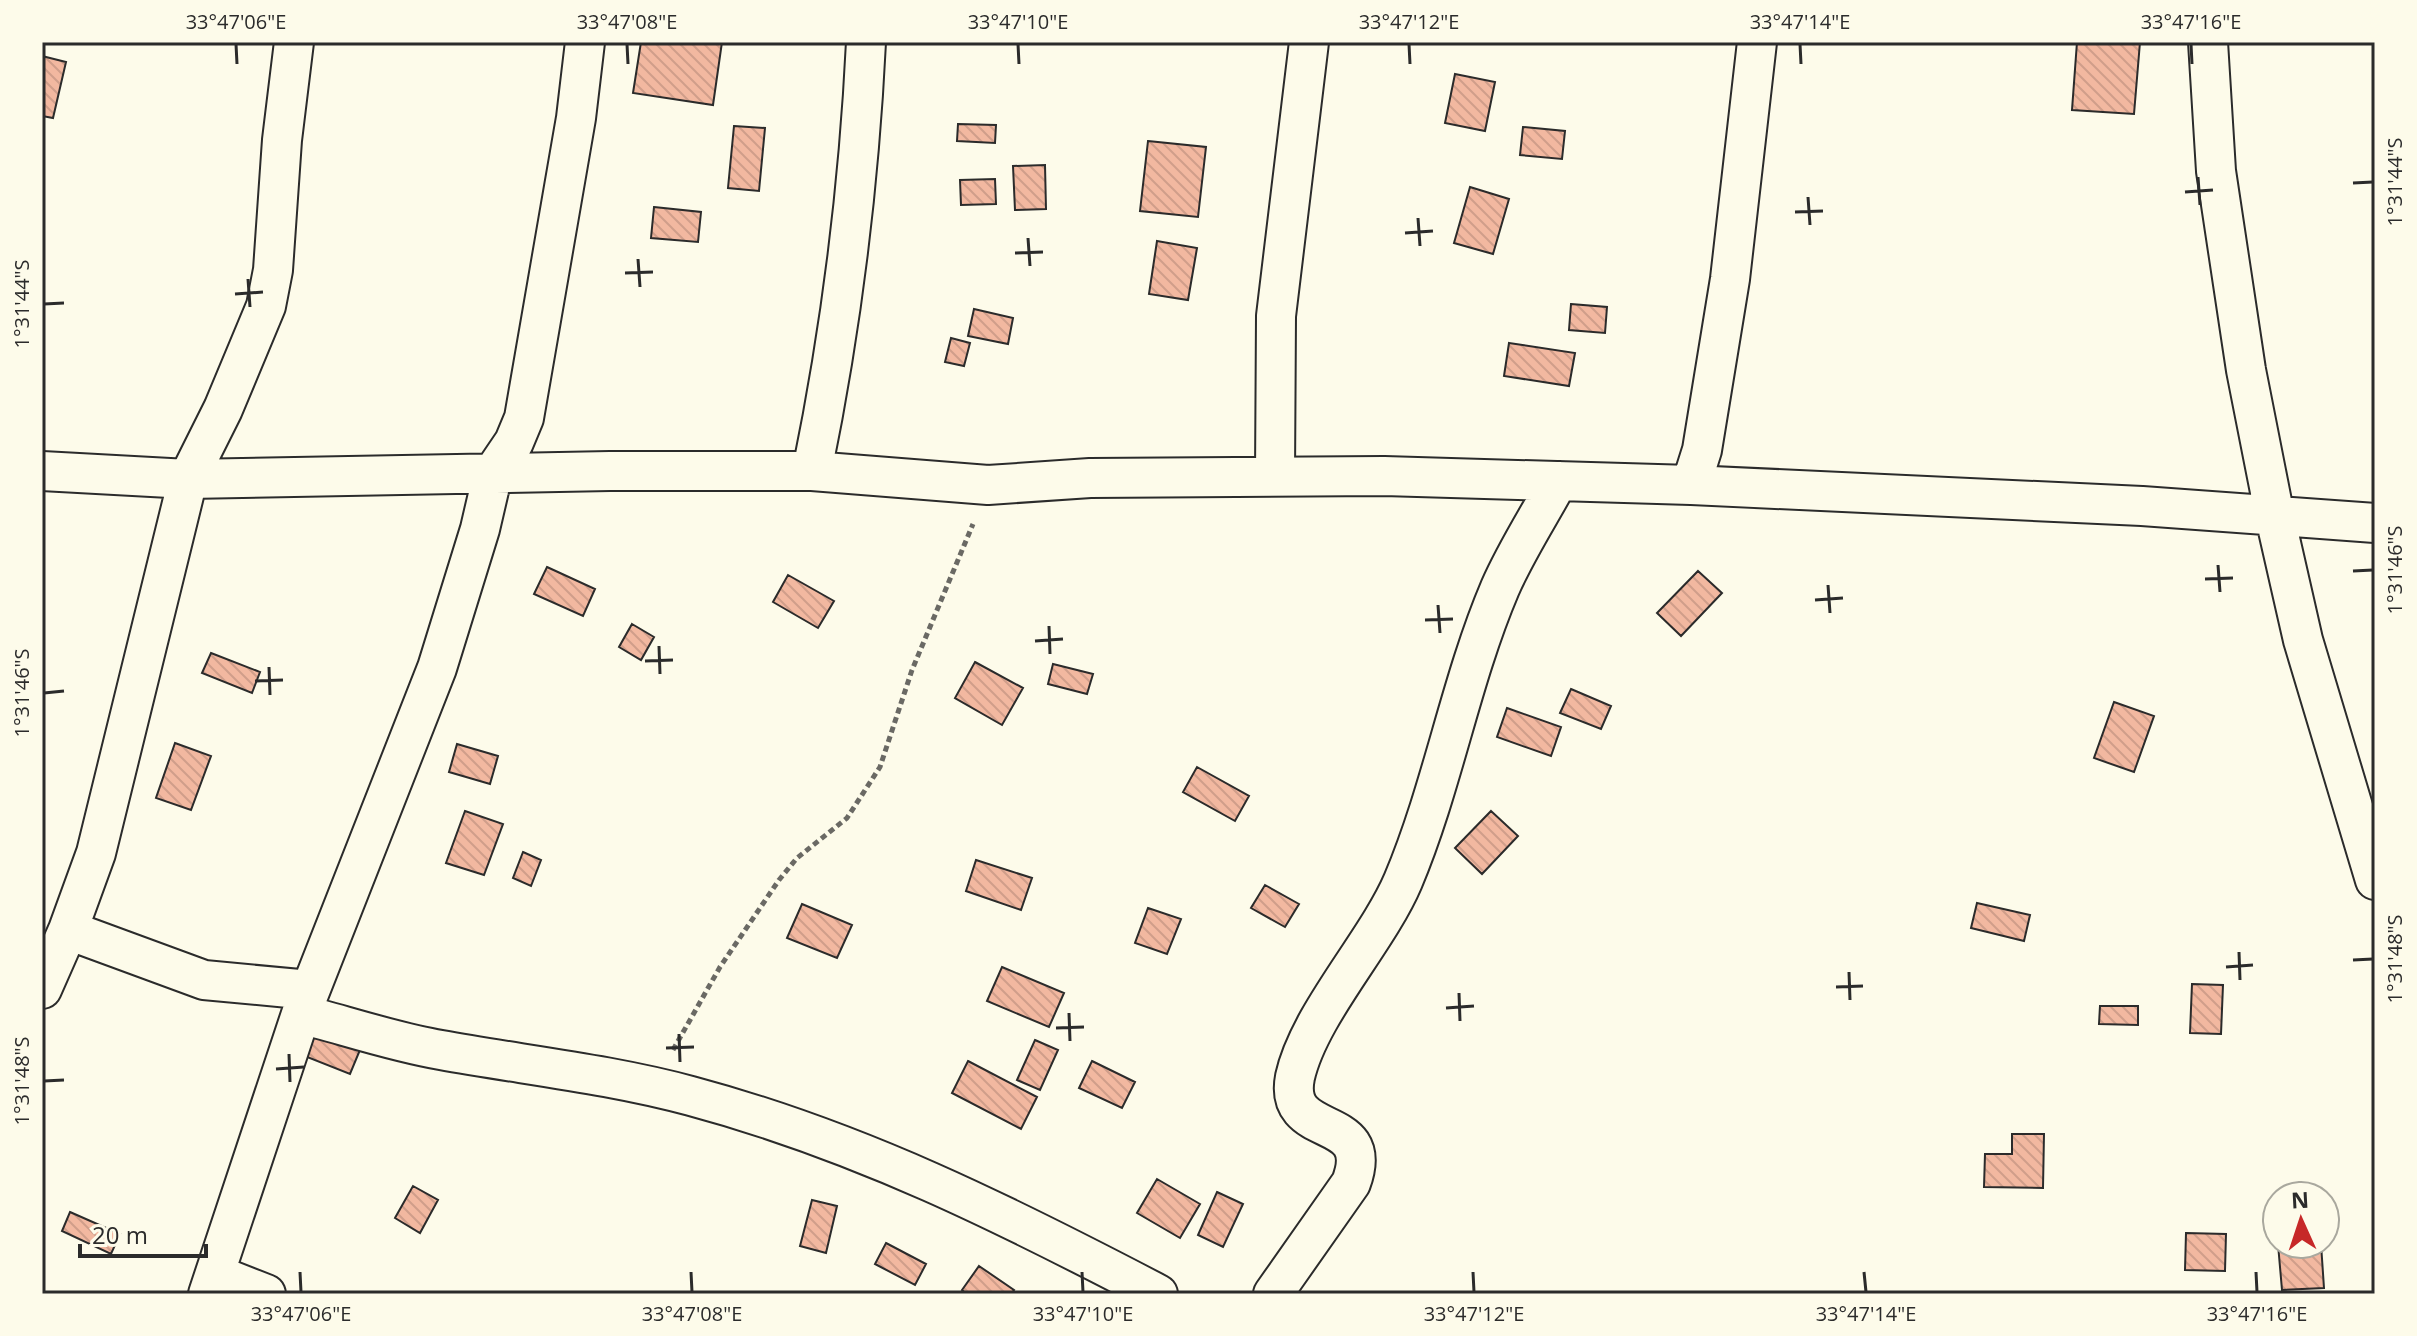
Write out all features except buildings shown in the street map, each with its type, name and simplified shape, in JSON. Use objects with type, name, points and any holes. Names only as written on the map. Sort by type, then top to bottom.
[{"type":"street","points":[[42,989],[96,853],[188,479],[223,409],[268,298],[294,42]]},
{"type":"street","points":[[266,1294],[211,1284],[306,1002],[437,668],[480,529],[493,473],[514,442],[531,390],[585,42]]},
{"type":"street","points":[[812,471],[829,389],[848,258],[861,131],[866,42]]},
{"type":"street","points":[[1275,475],[1276,316],[1309,42]]},
{"type":"street","points":[[1691,485],[1702,450],[1730,279],[1757,42]]},
{"type":"street","points":[[2208,42],[2216,171],[2246,370],[2275,517],[2303,640],[2375,880]]},
{"type":"street","points":[[42,471],[188,479],[812,471],[988,485],[1090,478],[1275,475],[1558,481],[2142,506],[2375,523]]},
{"type":"street","points":[[1273,1294],[1351,1183],[1357,1167],[1358,1155],[1351,1141],[1309,1118],[1297,1104],[1294,1090],[1296,1074],[1310,1041],[1402,883],[1500,587],[1558,481]]},
{"type":"street","points":[[68,930],[204,980],[306,1002],[438,1050],[654,1086],[878,1156],[1023,1223],[1158,1294]]},
{"type":"path","points":[[654,1086],[701,997],[779,880],[797,858],[847,818],[880,767],[912,670],[988,485]]}]
